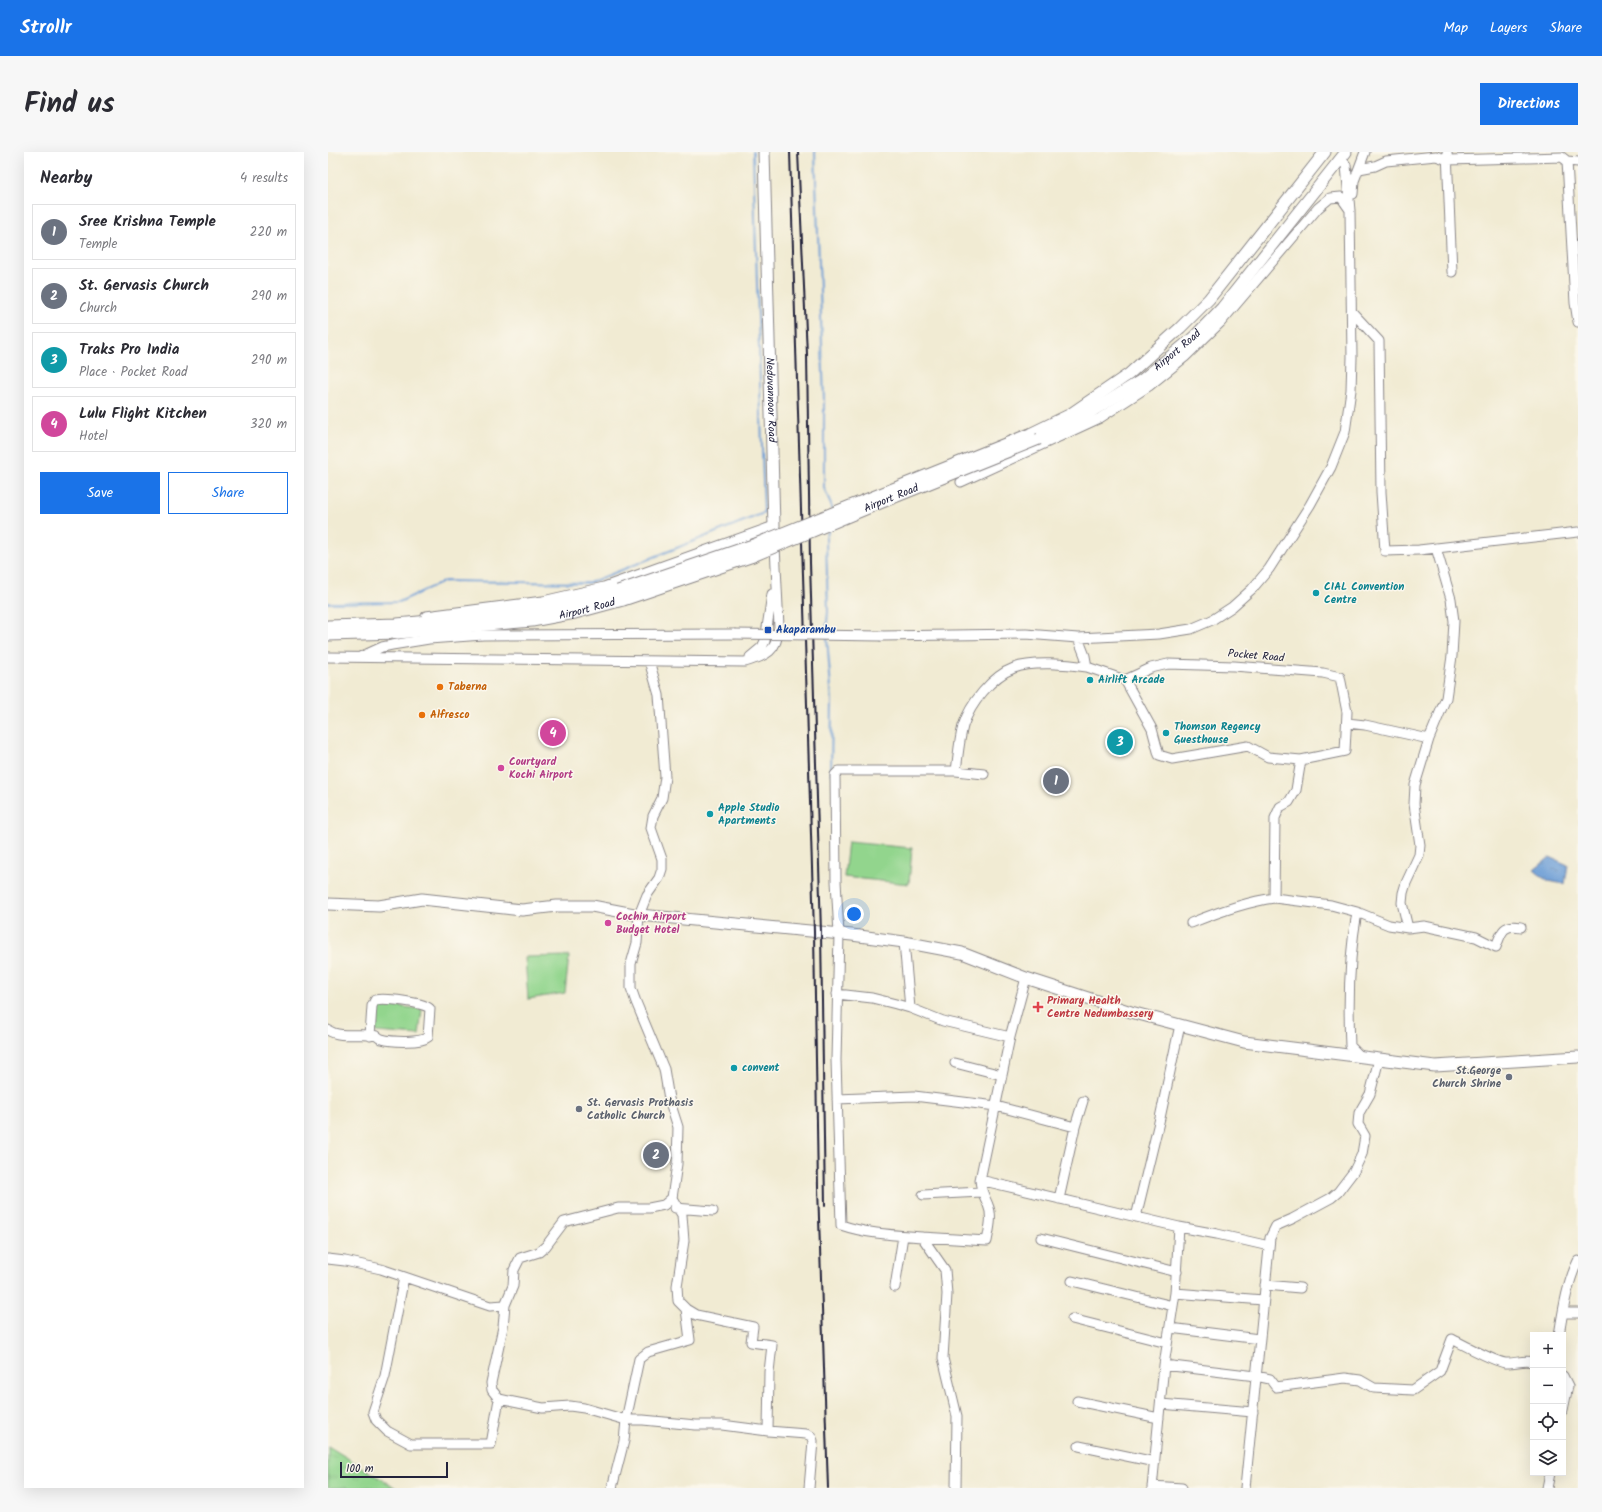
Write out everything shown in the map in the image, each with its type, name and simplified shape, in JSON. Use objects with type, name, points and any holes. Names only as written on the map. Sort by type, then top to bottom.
[{"type":"main road","name":"Neduvannoor Road","points":[[764,152],[774,526]]},
{"type":"main road","name":"Airport Road","points":[[1035,436],[1129,374],[1180,328],[1209,299],[1325,152]]},
{"type":"main road","name":"Airport Road","points":[[328,635],[398,633],[572,604],[618,591],[753,545],[1035,436],[1073,423],[1142,380],[1194,337],[1222,308],[1342,156]]},
{"type":"main road","name":"Airport Road","points":[[328,626],[441,625]]},
{"type":"main road","points":[[328,904],[379,906],[422,899],[522,910],[558,906],[592,906],[639,914],[904,942],[962,952],[1026,978],[1131,1012],[1244,1042],[1435,1066],[1578,1057]]},
{"type":"street","points":[[1350,211],[1354,181],[1365,152]]},
{"type":"street","points":[[357,658],[382,647],[429,639],[475,636],[734,634],[881,636],[1026,634],[1078,638],[1158,634],[1191,629],[1212,620],[1232,607],[1252,589],[1269,569],[1310,505],[1331,467],[1345,432],[1351,390],[1352,312],[1350,211],[1346,165],[1342,160],[1342,156]]},
{"type":"street","points":[[1359,169],[1375,166],[1386,161],[1436,156],[1562,157],[1568,161],[1578,162]]},
{"type":"street","points":[[1448,156],[1452,272]]},
{"type":"street","points":[[1568,161],[1574,209],[1575,303],[1578,322]]},
{"type":"street","points":[[961,482],[1100,418],[1150,386],[1184,357],[1221,322],[1318,208],[1330,198],[1341,197],[1350,211]]},
{"type":"street","points":[[1352,312],[1379,341],[1381,492],[1385,551],[1436,548],[1578,532]]},
{"type":"street","points":[[371,625],[543,601],[604,587],[774,526]]},
{"type":"street","name":"Neduvannoor Road","points":[[745,662],[759,657],[775,646],[777,641],[779,627],[774,604],[774,526]]},
{"type":"street","points":[[328,657],[745,662],[762,646],[765,641],[774,604],[770,566],[762,531]]},
{"type":"street","points":[[1408,928],[1402,903],[1403,893],[1419,855],[1420,845],[1414,804],[1415,785],[1429,739],[1446,698],[1452,656],[1454,621],[1451,599],[1436,548]]},
{"type":"street","points":[[1078,638],[1085,656],[1087,667]]},
{"type":"street","points":[[649,661],[659,695],[664,777],[662,798],[653,816],[651,828],[662,859],[662,869],[659,878],[647,895],[639,914],[637,943],[631,964],[631,988],[664,1069],[669,1099],[678,1127],[678,1164],[672,1198],[664,1205]]},
{"type":"street","points":[[956,771],[963,725],[976,700],[993,681],[1014,668],[1036,664],[1066,664],[1087,667],[1125,680],[1152,729],[1159,754],[1172,759],[1248,746],[1268,757],[1301,760],[1296,790],[1289,802],[1280,807],[1275,818],[1274,898]]},
{"type":"street","name":"Pocket Road","points":[[1125,680],[1151,668],[1168,664],[1207,664],[1323,673],[1340,677],[1345,700],[1347,724],[1344,751],[1301,760]]},
{"type":"street","points":[[1347,724],[1365,725],[1429,739]]},
{"type":"street","points":[[984,774],[956,771],[854,770],[839,771],[835,775],[838,934],[836,994],[837,1099],[841,1225],[858,1231],[903,1236],[987,1241],[990,1226],[989,1206],[981,1192],[980,1180],[1010,1037],[1026,978]]},
{"type":"street","points":[[1191,923],[1226,909],[1274,898],[1331,905],[1357,912],[1389,925],[1408,928],[1424,926],[1476,937],[1496,948],[1505,928],[1508,926],[1521,927]]},
{"type":"street","points":[[1357,912],[1352,938],[1348,1012],[1350,1046],[1361,1057]]},
{"type":"street","points":[[904,942],[910,1008]]},
{"type":"street","points":[[836,994],[872,998],[910,1008],[943,1021],[1010,1037]]},
{"type":"street","points":[[328,1030],[332,1032],[370,1036],[378,1036],[385,1040],[419,1041],[428,1037],[430,1009],[425,1004],[375,1000],[372,1006],[370,1036]]},
{"type":"street","points":[[1136,1217],[1180,1026]]},
{"type":"street","points":[[1245,1488],[1270,1238],[1276,1226],[1331,1198],[1338,1192],[1354,1171],[1362,1154],[1365,1136],[1358,1124],[1359,1113],[1370,1094],[1379,1059]]},
{"type":"street","points":[[955,1063],[1002,1075]]},
{"type":"street","points":[[837,1099],[914,1096],[996,1106],[1075,1127]]},
{"type":"street","points":[[1059,1199],[1075,1127],[1083,1101]]},
{"type":"street","points":[[980,1180],[1179,1227],[1269,1246]]},
{"type":"street","points":[[923,1195],[981,1192]]},
{"type":"street","points":[[672,1198],[682,1215],[684,1241],[677,1286],[678,1301],[686,1309],[696,1315],[753,1327],[751,1342],[772,1345],[769,1372],[768,1431]]},
{"type":"street","points":[[713,1212],[664,1205],[649,1208],[618,1208],[564,1222],[546,1246],[539,1252],[520,1258],[514,1270],[513,1286],[505,1305],[503,1327],[491,1383],[492,1390],[499,1399],[542,1408],[570,1406],[584,1408],[626,1420],[722,1426],[806,1434],[811,1436],[813,1440],[808,1488]]},
{"type":"street","points":[[1179,1227],[1176,1293],[1164,1365],[1152,1487],[1182,1488]]},
{"type":"street","points":[[895,1287],[903,1236]]},
{"type":"street","points":[[922,1237],[945,1270],[947,1294],[943,1358],[957,1416],[956,1488]]},
{"type":"street","points":[[1041,1238],[1177,1272]]},
{"type":"street","points":[[328,1259],[381,1269],[490,1306],[505,1305]]},
{"type":"street","points":[[1560,1332],[1563,1313],[1578,1261]]},
{"type":"street","points":[[404,1277],[385,1376],[373,1412],[376,1420],[387,1431],[411,1444],[491,1444],[499,1399]]},
{"type":"street","points":[[1072,1281],[1173,1306]]},
{"type":"street","points":[[1265,1285],[1300,1288]]},
{"type":"street","points":[[1176,1293],[1263,1300]]},
{"type":"street","points":[[612,1488],[624,1441],[626,1420],[639,1359],[648,1352],[690,1340],[686,1309]]},
{"type":"street","points":[[1563,1313],[1578,1314]]},
{"type":"street","points":[[1072,1319],[1167,1343]]},
{"type":"street","points":[[1170,1328],[1260,1340]]},
{"type":"street","points":[[1164,1365],[1270,1378],[1276,1387],[1345,1378],[1360,1380],[1374,1388],[1413,1390],[1440,1371],[1452,1339],[1503,1363],[1516,1363],[1527,1360],[1530,1361]]},
{"type":"street","points":[[1566,1382],[1568,1386],[1566,1396]]},
{"type":"street","points":[[1077,1401],[1159,1418]]},
{"type":"street","points":[[1161,1404],[1253,1412]]},
{"type":"street","points":[[1079,1446],[1155,1462]]},
{"type":"street","points":[[1547,1488],[1549,1476]]},
{"type":"green space","points":[[848,842],[912,848],[909,884],[844,877]]},
{"type":"green space","points":[[569,956],[565,993],[528,999],[525,957]]},
{"type":"green space","points":[[377,1004],[422,1009],[419,1035],[376,1032]]},
{"type":"green space","points":[[328,1446],[396,1488],[328,1488]]},
{"type":"water","points":[[1550,857],[1568,865],[1565,884],[1547,881],[1534,870]]},
{"type":"waterway","points":[[328,603],[399,602],[445,581],[589,583],[764,513],[753,152]]},
{"type":"waterway","points":[[815,152],[824,400],[824,488],[831,504],[831,509]]},
{"type":"waterway","points":[[826,632],[828,612],[826,538],[830,527]]},
{"type":"waterway","points":[[827,638],[832,701],[831,774]]},
{"type":"railway","points":[[790,152],[814,932],[818,1188],[828,1488]]},
{"type":"railway","points":[[798,152],[807,354],[810,563],[821,932],[825,1206]]},
{"type":"place","name":"CIAL Convention Centre","points":[[1316,593]]},
{"type":"place","name":"Akaparambu","points":[[768,630]]},
{"type":"place","name":"Airlift Arcade","points":[[1090,680]]},
{"type":"place","name":"Taberna","points":[[440,687]]},
{"type":"place","name":"Alfresco","points":[[422,715]]},
{"type":"place","name":"Lulu Flight Kitchen","points":[[553,733]]},
{"type":"place","name":"Thomson Regency Guesthouse","points":[[1166,733]]},
{"type":"place","name":"Traks Pro India","points":[[1120,742]]},
{"type":"place","name":"Courtyard Kochi Airport","points":[[501,768]]},
{"type":"place","name":"Sree Krishna Temple","points":[[1056,781]]},
{"type":"place","name":"Apple Studio Apartments","points":[[710,814]]},
{"type":"place","name":"Cochin Airport Budget Hotel","points":[[608,923]]},
{"type":"place","name":"Primary Health Centre Nedumbassery","points":[[1038,1007]]},
{"type":"place","name":"convent","points":[[734,1068]]},
{"type":"place","name":"St.George Church Shrine","points":[[1509,1077]]},
{"type":"place","name":"St. Gervasis Prothasis Catholic Church","points":[[579,1109]]},
{"type":"place","name":"St. Gervasis Church","points":[[656,1155]]}]
